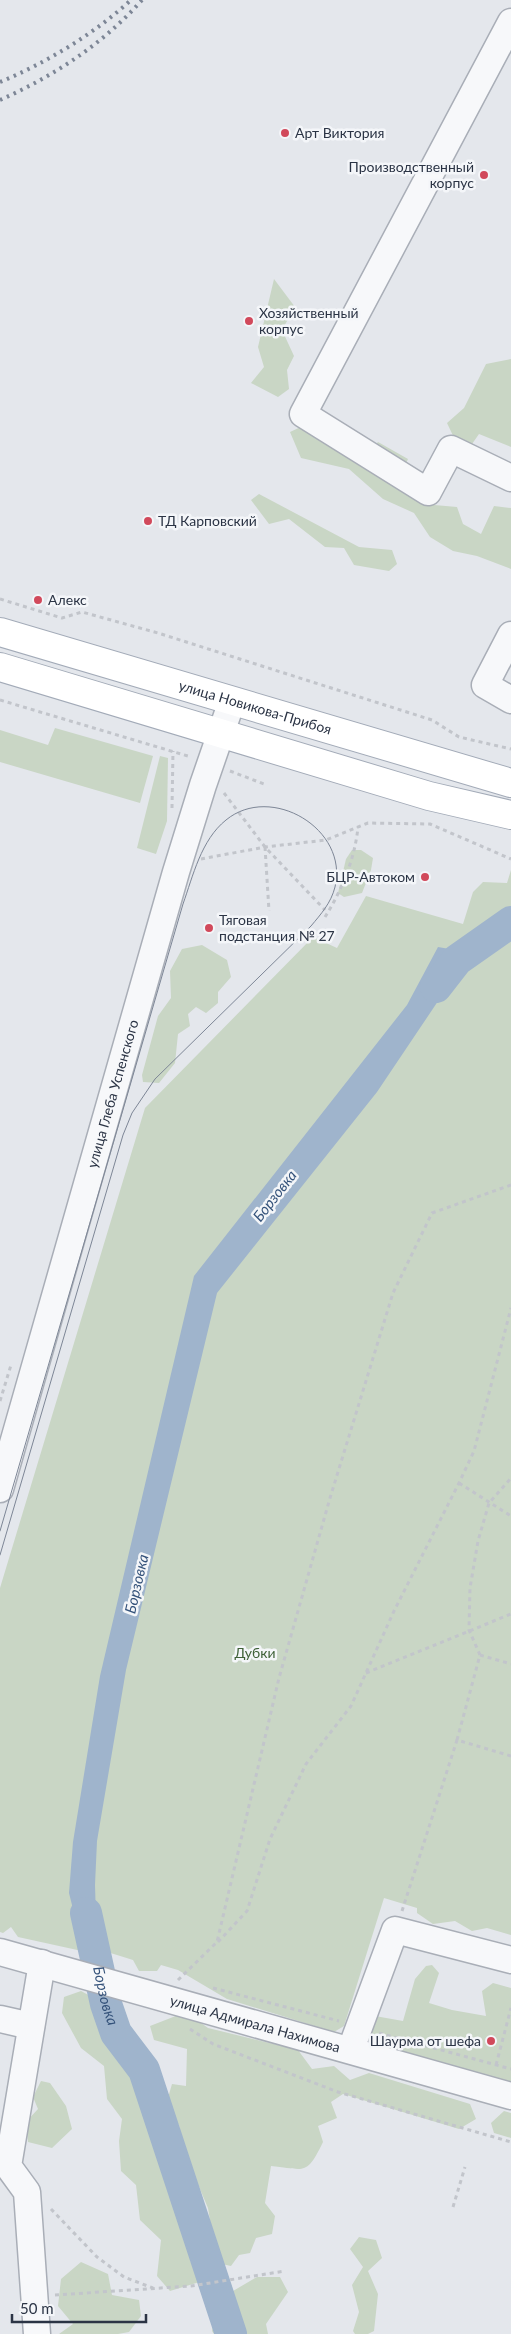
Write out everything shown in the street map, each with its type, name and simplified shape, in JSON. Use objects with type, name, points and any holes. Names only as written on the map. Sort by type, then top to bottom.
[{"type":"main road","name":"улица Новикова-Прибоя","points":[[0,632],[511,781]]},
{"type":"main road","points":[[0,667],[430,796],[511,815]]},
{"type":"main road","points":[[430,796],[511,833]]},
{"type":"street","points":[[511,22],[303,414],[428,492],[451,448],[511,478]]},
{"type":"street","points":[[511,635],[485,685],[511,700]]},
{"type":"street","name":"улица Глеба Успенского","points":[[0,1489],[176,872],[202,785],[232,700]]},
{"type":"street","points":[[355,2038],[395,1930],[511,1960]]},
{"type":"street","name":"улица Адмирала Нахимова","points":[[0,1952],[139,1990],[355,2038],[498,2083]]},
{"type":"street","points":[[33,2321],[27,2192],[4,2165],[31,2026],[53,1966]]},
{"type":"street","points":[[0,2019],[31,2026]]},
{"type":"path","points":[[0,600],[62,618],[82,612],[167,636],[432,720],[459,737],[511,748]]},
{"type":"path","points":[[0,700],[173,751]]},
{"type":"path","points":[[224,793],[265,847],[324,910]]},
{"type":"path","points":[[200,859],[265,847],[326,840],[368,823],[430,824],[511,859]]},
{"type":"path","points":[[325,917],[336,900],[356,846],[358,826]]},
{"type":"path","points":[[265,847],[269,911]]},
{"type":"path","points":[[217,1942],[279,1678],[330,1498],[393,1293],[432,1213],[511,1185]]},
{"type":"path","points":[[184,1984],[175,1982],[247,1910],[270,1839],[306,1764],[351,1706],[438,1522],[459,1484],[474,1451],[511,1308]]},
{"type":"path","points":[[395,1930],[457,1740],[480,1655],[470,1630],[470,1588],[478,1541],[489,1503],[511,1478]]},
{"type":"path","points":[[459,1484],[511,1516]]},
{"type":"path","points":[[366,1673],[511,1614]]},
{"type":"path","points":[[480,1655],[511,1664]]},
{"type":"path","points":[[457,1740],[511,1756]]},
{"type":"path","points":[[209,1987],[226,1989],[355,2038],[498,2083]]},
{"type":"path","points":[[498,2083],[511,2008]]},
{"type":"path","points":[[186,2026],[213,2044],[338,2092],[511,2142]]},
{"type":"path","points":[[498,2083],[511,2069]]},
{"type":"path","points":[[453,2207],[465,2167]]},
{"type":"path","points":[[50,2208],[97,2257],[124,2277],[156,2289]]},
{"type":"path","points":[[33,2321],[156,2289],[191,2286],[285,2271]]},
{"type":"green space","points":[[274,279],[295,307],[282,330],[294,356],[287,370],[289,389],[278,397],[251,383],[264,367],[258,347]]},
{"type":"green space","points":[[511,359],[511,447],[479,434],[472,444],[457,444],[447,423],[464,408],[486,364]]},
{"type":"green space","points":[[305,425],[361,462],[378,442],[408,459],[400,477],[423,504],[457,507],[463,524],[481,534],[494,506],[511,508],[511,569],[477,556],[453,551],[430,537],[414,513],[383,499],[349,469],[301,458],[290,432]]},
{"type":"green space","points":[[259,494],[359,547],[392,550],[397,564],[389,571],[354,565],[344,548],[325,547],[289,519],[269,524],[251,500]]},
{"type":"green space","points":[[55,728],[153,756],[140,803],[0,762],[0,730],[48,745]]},
{"type":"green space","points":[[160,756],[168,758],[167,821],[156,854],[137,848]]},
{"type":"green space","points":[[352,850],[361,850],[373,858],[371,870],[362,893],[344,897],[338,893],[346,859]]},
{"type":"green space","name":"Дубки","points":[[511,870],[511,1935],[487,1928],[472,1931],[455,1921],[433,1924],[417,1913],[417,1908],[384,1898],[344,2026],[334,2032],[227,1999],[178,1970],[161,1965],[157,1971],[139,1971],[133,1960],[101,1950],[101,1946],[91,1953],[18,1937],[11,1927],[3,1933],[0,1932],[0,1588],[145,1108],[313,937],[337,948],[366,896],[463,924],[473,892],[483,882],[507,883]]},
{"type":"green space","points":[[202,945],[227,960],[231,977],[218,992],[218,1003],[206,1013],[196,1007],[188,1014],[190,1026],[178,1034],[175,1063],[159,1083],[143,1082],[142,1075],[158,1016],[171,998],[170,971],[182,949]]},
{"type":"green space","points":[[432,1965],[439,1973],[429,2003],[452,2010],[486,2016],[482,1991],[493,1983],[511,1988],[511,2083],[371,2044],[364,2035],[375,2016],[403,2021],[415,1979],[426,1966]]},
{"type":"green space","points":[[81,1991],[118,2011],[147,2064],[147,2113],[158,2126],[176,2170],[177,2207],[197,2219],[201,2232],[190,2261],[205,2270],[206,2280],[170,2291],[157,2276],[161,2240],[140,2220],[136,2185],[121,2171],[119,2141],[122,2119],[107,2099],[104,2066],[81,2048],[62,2013],[64,1997]]},
{"type":"green space","points":[[186,2012],[208,2028],[298,2050],[312,2069],[334,2066],[350,2080],[369,2073],[470,2104],[476,2119],[459,2129],[343,2094],[331,2102],[337,2118],[318,2126],[323,2142],[308,2166],[298,2169],[271,2166],[265,2203],[275,2216],[272,2234],[256,2238],[250,2253],[239,2255],[231,2266],[217,2263],[208,2208],[183,2149],[179,2125],[165,2108],[172,2084],[186,2086],[187,2049],[154,2040],[150,2026]]},
{"type":"green space","points":[[41,2081],[50,2083],[66,2106],[72,2129],[52,2148],[28,2142],[26,2122],[38,2109],[33,2097]]},
{"type":"green space","points":[[504,2111],[511,2113],[511,2138],[494,2133],[491,2123]]},
{"type":"green space","points":[[359,2237],[376,2240],[382,2258],[368,2271],[378,2294],[374,2331],[368,2334],[355,2334],[353,2331],[359,2312],[352,2285],[363,2267],[350,2249]]},
{"type":"green space","points":[[81,2262],[108,2274],[112,2295],[139,2300],[141,2316],[129,2332],[118,2334],[59,2334],[73,2324],[58,2306],[61,2279]]},
{"type":"green space","points":[[257,2277],[280,2277],[288,2292],[266,2324],[268,2334],[214,2334],[212,2331],[216,2312],[208,2299],[221,2289],[233,2291]]},
{"type":"water","points":[[438,947],[461,951],[467,958],[377,1092],[217,1293],[126,1670],[97,1841],[96,1918],[103,1958],[84,1953],[69,1893],[73,1842],[100,1676],[194,1276],[407,1005]]},
{"type":"waterway","name":"Борзовка","points":[[436,987],[457,960],[511,922]]},
{"type":"waterway","name":"Борзовка","points":[[86,1913],[106,2004],[116,2033],[144,2070],[231,2334]]},
{"type":"tram line","points":[[0,1531],[194,870],[210,838],[226,820],[244,810],[264,807],[284,810],[303,818],[319,831],[330,847],[336,866],[333,893],[325,908],[311,926],[155,1079],[132,1113],[123,1135],[0,1555]]},
{"type":"railway","points":[[0,82],[35,66],[69,47],[117,13],[131,0]]},
{"type":"railway","points":[[0,100],[20,91],[77,58],[111,31],[142,0]]},
{"type":"place","name":"Арт Виктория","points":[[285,133]]},
{"type":"place","name":"Производственный корпус","points":[[484,175]]},
{"type":"place","name":"Хозяйственный корпус","points":[[249,321]]},
{"type":"place","name":"ТД Карповский","points":[[148,521]]},
{"type":"place","name":"Алекс","points":[[38,600]]},
{"type":"place","name":"БЦР-Автоком","points":[[425,877]]},
{"type":"place","name":"Тяговая подстанция № 27","points":[[209,928]]},
{"type":"place","name":"Шаурма от шефа","points":[[491,2041]]}]
